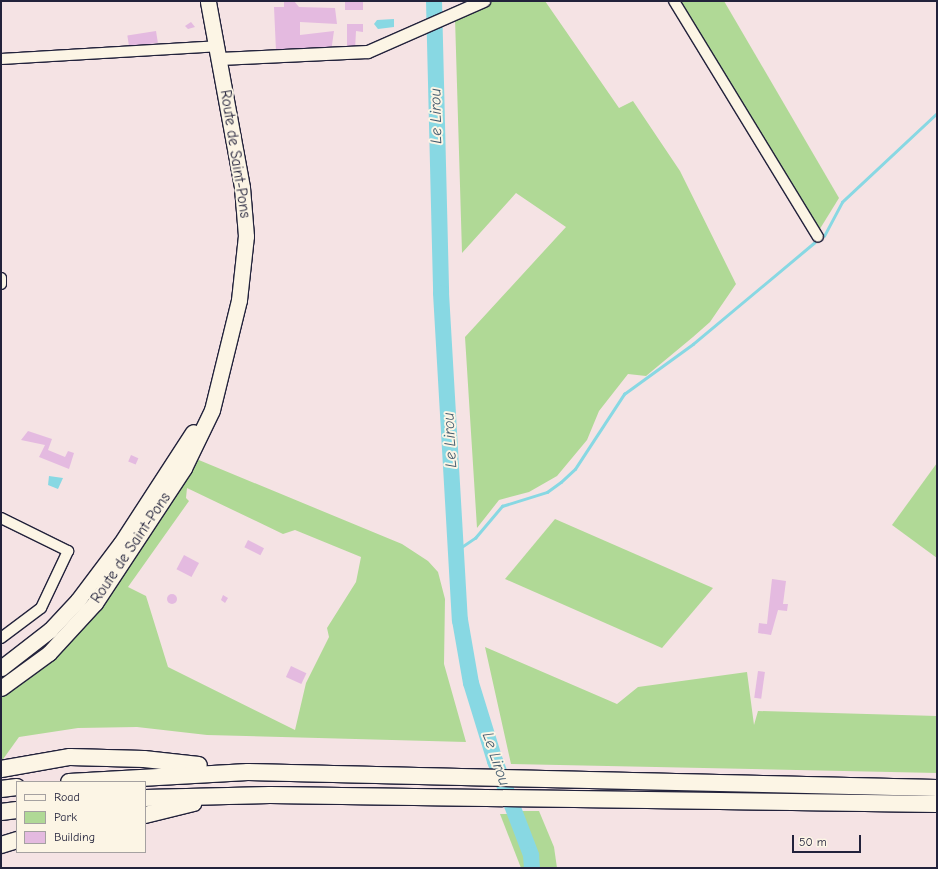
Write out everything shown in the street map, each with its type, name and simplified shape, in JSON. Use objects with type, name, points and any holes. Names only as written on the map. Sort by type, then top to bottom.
[{"type":"highway","points":[[1,769],[70,757],[144,759],[248,772]]},
{"type":"highway","points":[[87,781],[248,772],[937,788]]},
{"type":"highway","points":[[1,789],[16,787]]},
{"type":"highway","points":[[146,815],[206,800],[270,795]]},
{"type":"highway","points":[[146,798],[270,795],[937,804]]},
{"type":"highway","points":[[1,812],[16,810]]},
{"type":"highway","points":[[1,845],[16,840]]},
{"type":"main road","name":"Route de Saint-Pons","points":[[1,688],[49,653],[95,603],[205,431],[221,378],[239,300],[246,236],[242,187],[208,1]]},
{"type":"main road","name":"Route de Saint-Pons","points":[[1,668],[50,630],[82,595],[189,439],[221,378]]},
{"type":"street","points":[[1,59],[218,52],[368,52],[409,36],[484,1]]},
{"type":"street","points":[[674,1],[818,237]]},
{"type":"street","points":[[1,278],[1,284]]},
{"type":"street","points":[[1,518],[68,551],[41,608],[1,638]]},
{"type":"green space","points":[[490,1],[545,1],[619,108],[633,101],[680,171],[736,284],[710,322],[693,337],[646,376],[628,374],[599,411],[587,440],[557,476],[529,492],[499,500],[477,528],[465,337],[566,227],[516,193],[462,253],[455,18]]},
{"type":"green space","points":[[678,1],[724,1],[839,198],[818,232]]},
{"type":"green space","points":[[194,458],[402,544],[428,561],[438,572],[445,599],[444,664],[466,742],[207,735],[137,727],[78,728],[19,737],[1,762],[1,691],[47,658]],"holes":[[[187,488],[283,534],[295,530],[361,557],[356,582],[327,628],[329,637],[306,683],[295,730],[168,667],[146,596],[128,587],[189,501],[186,498]]]},
{"type":"green space","points":[[937,463],[937,558],[892,525]]},
{"type":"green space","points":[[555,519],[713,588],[662,648],[505,579]]},
{"type":"green space","points":[[485,647],[617,704],[638,687],[747,672],[754,725],[758,711],[937,716],[937,773],[511,764]]},
{"type":"green space","points":[[519,811],[539,811],[554,847],[557,868],[535,868]]},
{"type":"green space","points":[[500,814],[512,814],[529,868],[521,868]]},
{"type":"water","points":[[394,19],[394,27],[378,29],[374,24],[377,20]]},
{"type":"water","points":[[49,476],[63,478],[58,489],[48,485]]},
{"type":"building","points":[[284,1],[294,1],[299,7],[335,8],[337,24],[300,22],[300,35],[334,31],[331,52],[276,51],[274,7],[284,7]]},
{"type":"building","points":[[345,1],[363,1],[363,10],[345,10]]},
{"type":"building","points":[[191,22],[195,27],[188,29],[185,26]]},
{"type":"building","points":[[347,24],[363,24],[363,32],[356,31],[355,50],[347,49]]},
{"type":"building","points":[[156,31],[158,43],[129,47],[127,36]]},
{"type":"building","points":[[28,431],[52,439],[48,450],[65,457],[68,451],[74,453],[69,469],[39,457],[45,445],[21,440]]},
{"type":"building","points":[[131,455],[138,458],[136,465],[128,461]]},
{"type":"building","points":[[248,540],[264,548],[260,555],[244,547]]},
{"type":"building","points":[[184,555],[199,563],[191,577],[176,569]]},
{"type":"building","points":[[772,579],[786,581],[783,604],[788,604],[787,611],[778,610],[771,635],[758,633],[759,623],[767,624]]},
{"type":"building","points":[[170,594],[174,594],[176,595],[176,603],[170,604],[167,601],[167,597]]},
{"type":"building","points":[[223,595],[228,598],[225,603],[221,600]]},
{"type":"building","points":[[291,666],[306,673],[301,684],[286,677]]},
{"type":"building","points":[[758,671],[765,672],[761,699],[754,698]]},
{"type":"waterway","name":"Le Lirou","points":[[434,1],[441,293],[460,620],[471,683],[495,761],[531,855],[532,868]]},
{"type":"waterway","points":[[824,236],[842,202],[937,113]]},
{"type":"waterway","points":[[457,550],[475,538],[502,506],[547,492],[561,482],[575,469],[624,394],[693,344],[814,243]]}]
